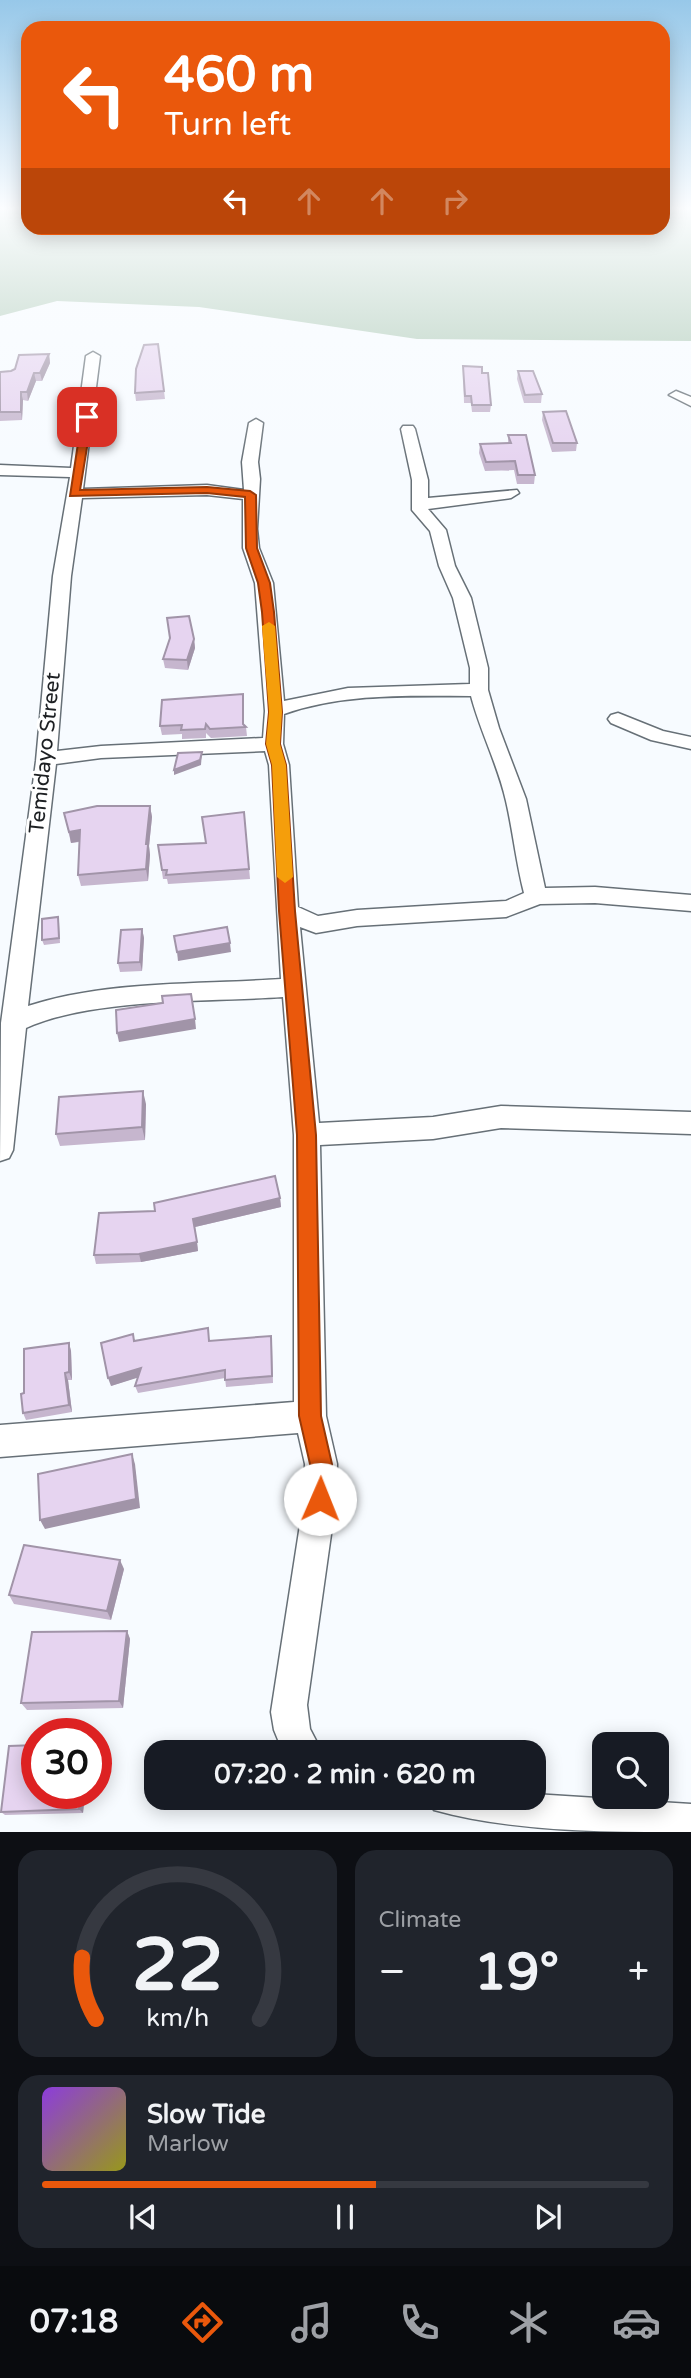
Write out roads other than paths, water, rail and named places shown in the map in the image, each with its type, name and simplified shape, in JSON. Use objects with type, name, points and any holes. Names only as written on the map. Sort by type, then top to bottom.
[{"type":"street","name":"Temidayo Street","points":[[0,1150],[12,1023],[47,759],[59,608],[84,442],[93,356]]},
{"type":"street","points":[[676,395],[691,402]]},
{"type":"street","points":[[256,423],[250,462],[251,548],[264,583],[275,712],[273,744],[279,765],[287,911],[307,1135],[310,1416],[321,1464],[320,1499],[289,1705],[289,1720],[296,1740]]},
{"type":"street","points":[[408,429],[420,480],[421,510],[438,530],[447,566],[462,598],[479,667],[479,690],[489,728],[516,799],[526,859],[536,896]]},
{"type":"street","points":[[0,470],[76,483],[250,495]]},
{"type":"street","points":[[422,503],[511,493]]},
{"type":"street","points":[[275,712],[301,701],[326,697],[405,691],[479,690]]},
{"type":"street","points":[[618,719],[658,736],[691,743]]},
{"type":"street","points":[[47,759],[101,752],[273,744]]},
{"type":"street","points":[[287,911],[316,925],[357,918],[506,909],[536,896],[595,895],[691,903]]},
{"type":"street","points":[[291,956],[316,925]]},
{"type":"street","points":[[12,1023],[36,1011],[53,1007],[147,995],[294,988]]},
{"type":"street","points":[[307,1135],[433,1128],[500,1117],[691,1123]]},
{"type":"street","points":[[0,1441],[310,1416]]},
{"type":"street","points":[[508,1810],[691,1823]]}]
